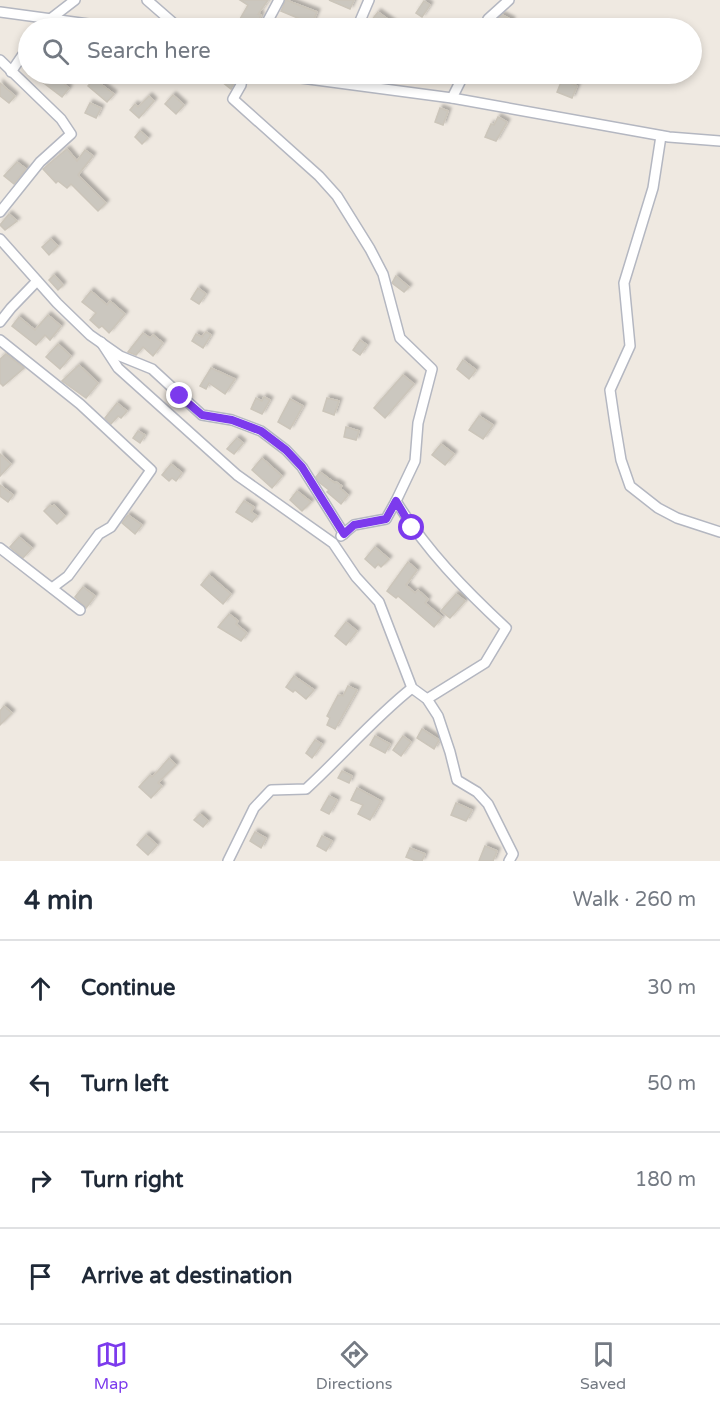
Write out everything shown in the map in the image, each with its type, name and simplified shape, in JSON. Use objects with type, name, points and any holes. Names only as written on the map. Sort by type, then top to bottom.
[{"type":"street","points":[[52,18],[75,0]]},
{"type":"street","points":[[147,0],[168,18]]},
{"type":"street","points":[[269,18],[279,0]]},
{"type":"street","points":[[361,18],[369,0]]},
{"type":"street","points":[[489,18],[509,0]]},
{"type":"street","points":[[0,12],[37,18]]},
{"type":"street","points":[[0,60],[18,78]]},
{"type":"street","points":[[11,72],[18,62]]},
{"type":"street","points":[[0,212],[40,162],[71,135],[62,119],[24,84]]},
{"type":"street","points":[[241,84],[233,99],[319,176],[337,196],[383,274],[400,338],[432,369],[418,423],[415,461],[386,519],[354,525],[333,543]]},
{"type":"street","points":[[372,84],[661,136],[720,141]]},
{"type":"street","points":[[452,98],[460,84]]},
{"type":"street","points":[[661,136],[653,188],[624,284],[630,346],[610,390],[615,424],[621,460],[630,486],[658,508],[677,518],[720,532]]},
{"type":"street","points":[[0,239],[73,320],[101,342],[120,356],[152,369],[202,415],[232,420],[261,431],[286,450],[302,467],[344,534]]},
{"type":"street","points":[[0,322],[37,281]]},
{"type":"street","points":[[0,340],[80,404],[151,470],[111,527],[99,534],[68,576],[52,588]]},
{"type":"street","points":[[101,342],[118,368],[237,475],[333,543],[356,577],[379,602],[412,688],[427,699],[438,716],[457,780],[477,792],[488,804],[513,854],[509,861]]},
{"type":"street","points":[[396,501],[420,537],[474,599],[506,628],[485,663],[427,699]]},
{"type":"street","points":[[0,548],[80,610]]},
{"type":"street","points":[[228,861],[254,808],[272,790],[306,789],[352,746],[385,710],[412,688]]},
{"type":"building","points":[[240,0],[268,0],[258,14],[261,15],[260,18],[241,18],[248,5]]},
{"type":"building","points":[[286,0],[317,12],[314,18],[298,18],[281,11]]},
{"type":"building","points":[[329,0],[354,0],[350,9]]},
{"type":"building","points":[[424,1],[430,5],[422,17],[416,13]]},
{"type":"building","points":[[378,12],[386,18],[373,18]]},
{"type":"building","points":[[0,83],[15,96],[9,103],[0,96]]},
{"type":"building","points":[[45,84],[64,84],[69,88],[62,97]]},
{"type":"building","points":[[101,84],[114,94],[107,102],[88,86]]},
{"type":"building","points":[[560,84],[577,86],[572,98],[557,92]]},
{"type":"building","points":[[173,95],[184,105],[176,114],[165,104]]},
{"type":"building","points":[[149,96],[154,101],[139,118],[130,110],[135,104],[138,107]]},
{"type":"building","points":[[90,103],[101,108],[96,118],[85,113]]},
{"type":"building","points":[[440,108],[448,111],[443,125],[435,122]]},
{"type":"building","points":[[498,117],[507,122],[496,141],[485,137],[491,124],[494,125]]},
{"type":"building","points":[[140,131],[148,138],[142,144],[135,137]]},
{"type":"building","points":[[67,149],[77,161],[85,150],[93,156],[78,175],[106,203],[98,211],[71,184],[67,188],[58,181],[56,183],[43,169]]},
{"type":"building","points":[[17,162],[26,169],[14,184],[4,176]]},
{"type":"building","points":[[9,214],[17,221],[5,230],[0,225]]},
{"type":"building","points":[[51,239],[58,246],[49,255],[42,247]]},
{"type":"building","points":[[54,275],[63,285],[58,290],[49,280]]},
{"type":"building","points":[[396,276],[409,287],[404,292],[392,283]]},
{"type":"building","points":[[198,288],[206,294],[199,304],[191,299]]},
{"type":"building","points":[[91,291],[107,305],[110,301],[125,314],[109,333],[102,326],[99,328],[90,320],[96,313],[82,302]]},
{"type":"building","points":[[48,315],[61,326],[50,340],[45,335],[36,345],[12,326],[19,317],[35,330]]},
{"type":"building","points":[[206,332],[211,335],[203,348],[192,341],[196,334],[202,337]]},
{"type":"building","points":[[143,333],[150,338],[153,335],[163,343],[153,356],[143,347],[136,355],[128,352]]},
{"type":"building","points":[[360,340],[367,345],[360,355],[353,350]]},
{"type":"building","points":[[58,344],[71,356],[60,369],[46,357]]},
{"type":"building","points":[[6,354],[24,368],[3,386],[0,383],[0,359]]},
{"type":"building","points":[[463,360],[476,370],[469,379],[457,369]]},
{"type":"building","points":[[79,365],[98,383],[86,398],[62,381]]},
{"type":"building","points":[[211,368],[235,379],[225,394],[209,383],[206,389],[200,386]]},
{"type":"building","points":[[403,375],[414,384],[385,418],[374,408]]},
{"type":"building","points":[[264,397],[270,400],[262,414],[251,409],[256,398],[262,401]]},
{"type":"building","points":[[327,398],[339,401],[334,415],[323,411]]},
{"type":"building","points":[[290,399],[303,406],[290,429],[278,422]]},
{"type":"building","points":[[117,403],[127,411],[111,424],[105,418]]},
{"type":"building","points":[[479,416],[493,425],[483,439],[469,430]]},
{"type":"building","points":[[346,427],[359,431],[356,440],[344,437]]},
{"type":"building","points":[[138,431],[145,435],[140,443],[133,438]]},
{"type":"building","points":[[237,438],[243,443],[234,454],[227,449]]},
{"type":"building","points":[[441,444],[454,454],[445,465],[432,455]]},
{"type":"building","points":[[0,454],[11,464],[0,476]]},
{"type":"building","points":[[262,458],[282,476],[272,488],[252,470]]},
{"type":"building","points":[[171,464],[182,473],[176,481],[172,478],[169,481],[162,475]]},
{"type":"building","points":[[320,472],[342,486],[340,488],[348,495],[341,504],[327,492],[329,490],[316,477]]},
{"type":"building","points":[[0,485],[13,495],[8,502],[0,496]]},
{"type":"building","points":[[297,491],[311,502],[302,511],[290,500]]},
{"type":"building","points":[[244,501],[254,507],[251,512],[257,516],[252,522],[236,512]]},
{"type":"building","points":[[50,505],[52,507],[54,505],[65,516],[57,524],[44,511]]},
{"type":"building","points":[[128,515],[142,525],[135,534],[122,523]]},
{"type":"building","points":[[19,537],[32,548],[23,558],[10,547]]},
{"type":"building","points":[[375,547],[389,559],[381,567],[378,564],[375,568],[365,559]]},
{"type":"building","points":[[408,562],[417,570],[406,585],[415,593],[418,590],[428,599],[425,603],[442,617],[434,627],[398,596],[396,598],[387,591]]},
{"type":"building","points":[[209,575],[231,594],[223,604],[201,585]]},
{"type":"building","points":[[83,587],[95,596],[86,608],[75,597]]},
{"type":"building","points":[[456,594],[465,601],[450,618],[441,611]]},
{"type":"building","points":[[229,614],[247,633],[241,641],[218,627]]},
{"type":"building","points":[[346,622],[357,631],[346,645],[335,636]]},
{"type":"building","points":[[294,676],[314,690],[306,699],[295,690],[293,692],[286,687]]},
{"type":"building","points":[[348,686],[357,690],[335,729],[327,725],[330,718],[327,716],[338,695],[343,696]]},
{"type":"building","points":[[4,706],[12,713],[0,725],[0,711]]},
{"type":"building","points":[[422,729],[439,740],[434,749],[417,738]]},
{"type":"building","points":[[375,736],[390,744],[385,753],[370,745]]},
{"type":"building","points":[[403,736],[411,742],[401,756],[393,750]]},
{"type":"building","points":[[315,740],[322,744],[312,758],[306,753]]},
{"type":"building","points":[[169,758],[176,765],[158,783],[162,786],[151,798],[139,787],[150,775],[152,777]]},
{"type":"building","points":[[342,771],[352,776],[349,783],[338,778]]},
{"type":"building","points":[[357,788],[381,801],[370,820],[358,814],[363,805],[351,800]]},
{"type":"building","points":[[329,796],[337,800],[329,814],[321,810]]},
{"type":"building","points":[[456,803],[472,810],[466,821],[451,815]]},
{"type":"building","points":[[200,814],[208,821],[203,827],[194,820]]},
{"type":"building","points":[[255,832],[266,838],[261,848],[250,841]]},
{"type":"building","points":[[146,835],[157,845],[148,855],[137,845]]},
{"type":"building","points":[[322,836],[332,841],[326,851],[317,846]]},
{"type":"building","points":[[485,846],[497,851],[493,861],[479,861]]},
{"type":"building","points":[[410,848],[425,854],[422,861],[406,857]]},
{"type":"route","points":[[180,396],[202,415],[232,420],[261,431],[286,450],[302,467],[344,534],[354,525],[386,519],[396,501],[412,528]]}]
